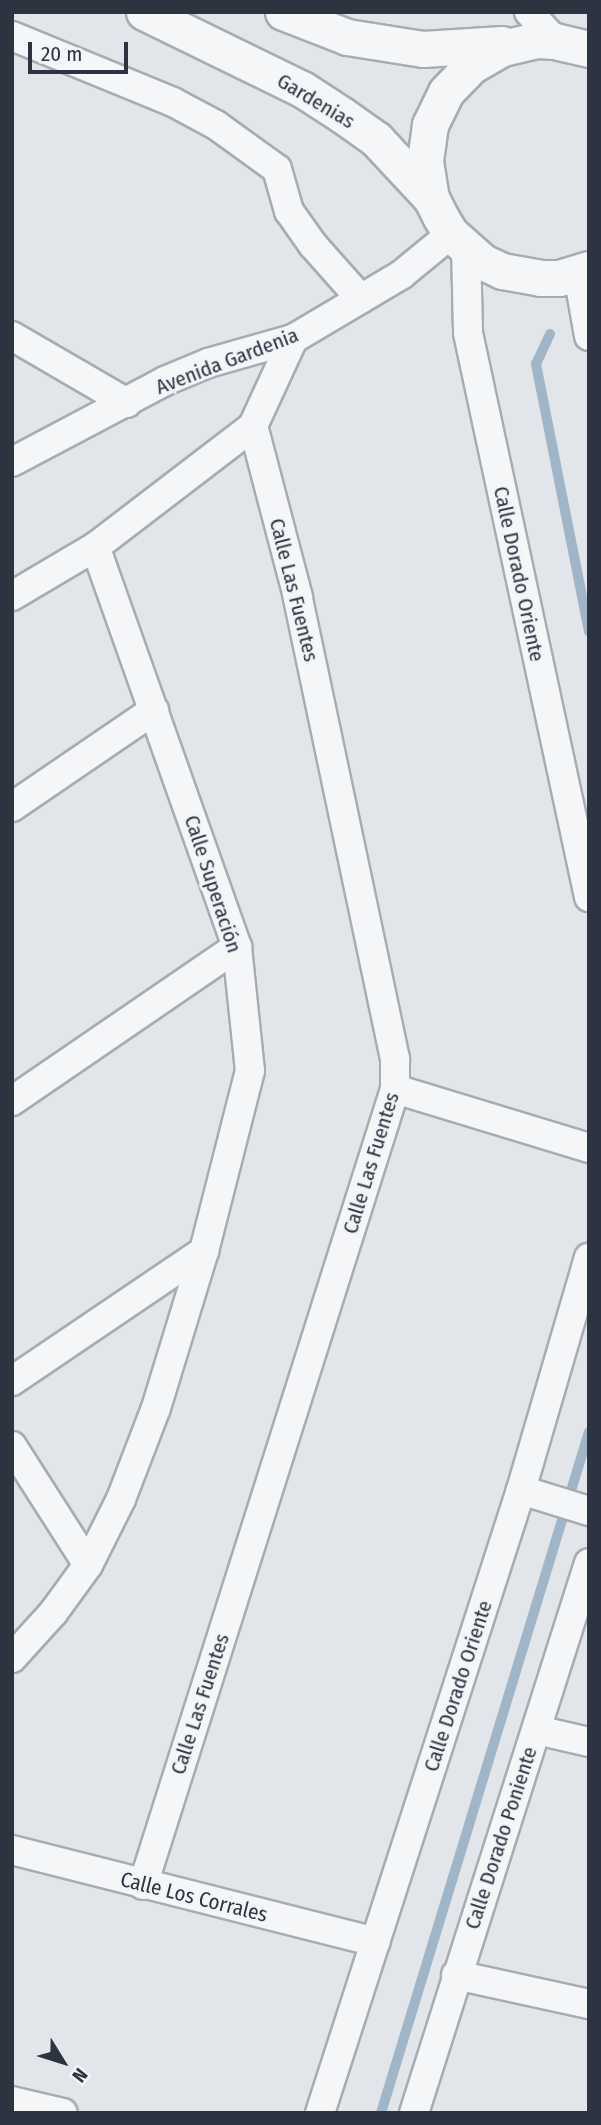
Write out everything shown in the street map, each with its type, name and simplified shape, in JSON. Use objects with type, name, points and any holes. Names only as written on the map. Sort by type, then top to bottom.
[{"type":"street","name":"Gardenias","points":[[144,12],[302,89],[376,139],[431,198],[459,242]]},
{"type":"street","name":"Gardenias","points":[[283,12],[347,37],[423,49],[524,28],[555,41],[589,49]]},
{"type":"street","name":"Gardenias","points":[[431,198],[425,161],[430,125],[446,92],[471,66],[524,28]]},
{"type":"street","points":[[12,36],[173,102],[216,125],[277,169],[289,211],[313,245],[361,299]]},
{"type":"street","points":[[459,242],[483,262],[521,276],[559,278],[583,272],[589,336]]},
{"type":"street","name":"Avenida Gardenia","points":[[12,462],[165,381],[208,363],[293,339],[459,242]]},
{"type":"street","name":"Calle Dorado Oriente","points":[[459,242],[468,333],[589,897]]},
{"type":"street","points":[[12,336],[127,403]]},
{"type":"street","points":[[12,596],[95,547],[253,426],[293,339]]},
{"type":"street","name":"Calle Las Fuentes","points":[[143,1885],[395,1089],[395,1059],[299,597],[253,426]]},
{"type":"street","name":"Calle Superación","points":[[12,1658],[52,1614],[88,1564],[121,1499],[156,1408],[204,1251],[250,1072],[237,947],[95,547]]},
{"type":"street","points":[[12,807],[155,710]]},
{"type":"street","points":[[12,1101],[237,947]]},
{"type":"street","points":[[395,1089],[589,1148]]},
{"type":"street","points":[[12,1381],[204,1251]]},
{"type":"street","name":"Calle Dorado Oriente","points":[[320,2113],[376,1942],[533,1494],[589,1258]]},
{"type":"street","points":[[12,1446],[88,1564]]},
{"type":"street","points":[[533,1494],[589,1511]]},
{"type":"street","name":"Calle Dorado Poniente","points":[[414,2113],[589,1563]]},
{"type":"street","points":[[537,1730],[589,1742]]},
{"type":"street","name":"Calle Los Corrales","points":[[12,1850],[376,1942]]},
{"type":"street","points":[[456,1975],[589,2004]]},
{"type":"street","points":[[12,2101],[63,2113]]},
{"type":"waterway","points":[[550,334],[536,364],[589,632]]},
{"type":"waterway","points":[[381,2113],[589,1432]]}]
